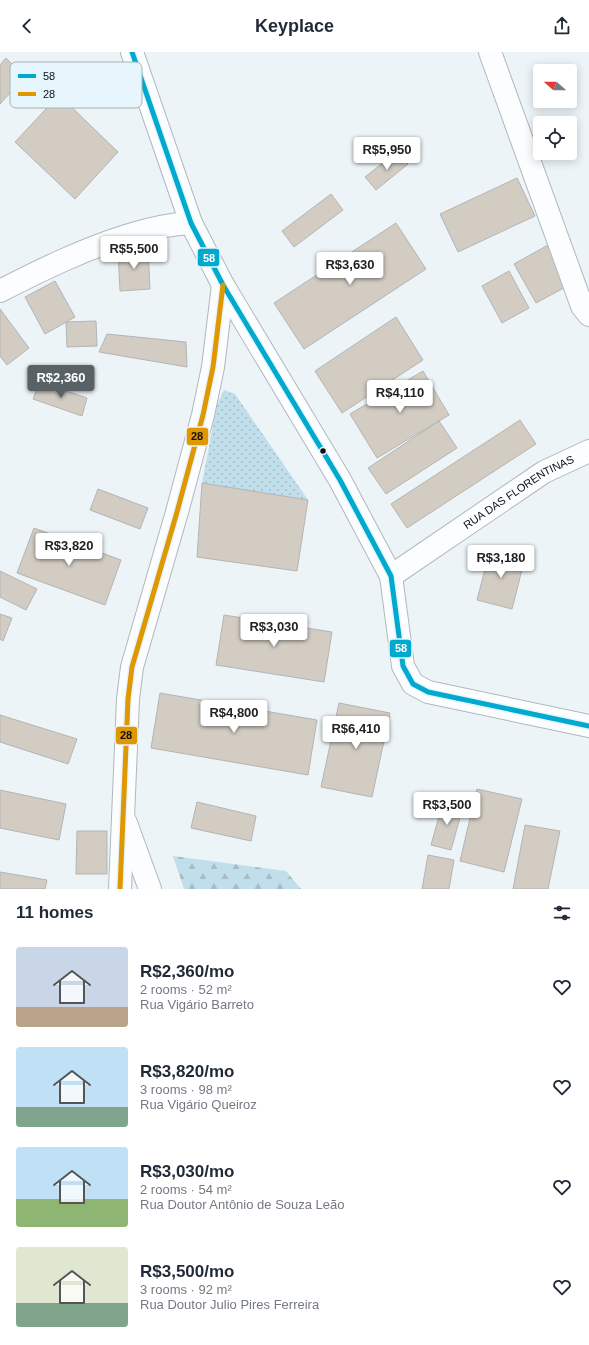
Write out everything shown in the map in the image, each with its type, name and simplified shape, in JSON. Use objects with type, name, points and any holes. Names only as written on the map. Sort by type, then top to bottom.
[{"type":"street","points":[[132,52],[135,62]]},
{"type":"street","points":[[490,52],[582,306],[589,315]]},
{"type":"street","points":[[142,81],[191,224],[223,285],[340,480],[390,576],[403,666],[414,684],[428,692],[589,726]]},
{"type":"street","points":[[0,291],[44,269],[104,243],[153,228],[174,224],[191,224]]},
{"type":"street","points":[[120,889],[122,812],[128,699],[132,667],[203,416],[213,366],[223,285]]},
{"type":"street","name":"RUA DAS FLORENTINAS","points":[[390,576],[544,472],[589,451]]},
{"type":"street","points":[[122,812],[150,889]]},
{"type":"green space","points":[[224,390],[235,394],[308,500],[202,483],[217,405]]},
{"type":"green space","points":[[173,856],[286,871],[301,889],[184,889]]},
{"type":"building","points":[[6,58],[10,62],[10,93],[0,104],[0,65]]},
{"type":"building","points":[[47,108],[72,108],[118,152],[75,199],[15,142]]},
{"type":"building","points":[[398,151],[408,164],[376,190],[365,177]]},
{"type":"building","points":[[517,178],[535,216],[458,252],[440,214]]},
{"type":"building","points":[[331,194],[343,210],[294,247],[282,231]]},
{"type":"building","points":[[396,223],[426,269],[304,349],[274,303]]},
{"type":"building","points":[[548,245],[571,284],[536,303],[514,264]]},
{"type":"building","points":[[148,248],[150,289],[120,291],[118,250]]},
{"type":"building","points":[[509,271],[529,308],[502,323],[482,286]]},
{"type":"building","points":[[55,281],[75,317],[45,334],[25,297]]},
{"type":"building","points":[[0,309],[29,348],[7,365],[0,356]]},
{"type":"building","points":[[396,317],[423,360],[342,413],[315,371]]},
{"type":"building","points":[[96,321],[97,346],[67,347],[66,322]]},
{"type":"building","points":[[107,334],[186,342],[187,367],[99,352]]},
{"type":"building","points":[[423,371],[449,415],[377,458],[350,414]]},
{"type":"building","points":[[40,382],[87,398],[82,416],[33,399]]},
{"type":"building","points":[[520,420],[536,444],[407,528],[391,504]]},
{"type":"building","points":[[439,421],[457,448],[386,494],[368,468]]},
{"type":"building","points":[[202,483],[308,500],[297,571],[197,557]]},
{"type":"building","points":[[98,489],[148,508],[140,529],[90,510]]},
{"type":"building","points":[[34,528],[121,560],[105,605],[17,573]]},
{"type":"building","points":[[490,550],[525,558],[512,609],[477,600]]},
{"type":"building","points":[[0,571],[37,589],[26,610],[0,597]]},
{"type":"building","points":[[0,614],[12,618],[3,641],[0,639]]},
{"type":"building","points":[[224,615],[332,632],[324,682],[216,665]]},
{"type":"building","points":[[160,693],[317,720],[308,775],[151,748]]},
{"type":"building","points":[[339,703],[390,713],[372,797],[321,787]]},
{"type":"building","points":[[0,715],[77,739],[68,764],[0,742]]},
{"type":"building","points":[[477,789],[522,799],[504,872],[460,861]]},
{"type":"building","points":[[0,790],[66,804],[59,840],[0,828]]},
{"type":"building","points":[[197,802],[256,816],[251,841],[191,828]]},
{"type":"building","points":[[443,802],[463,807],[451,850],[431,845]]},
{"type":"building","points":[[525,825],[560,831],[548,889],[513,889]]},
{"type":"building","points":[[77,831],[107,831],[107,874],[76,874]]},
{"type":"building","points":[[428,855],[454,860],[449,889],[422,889]]},
{"type":"building","points":[[0,872],[47,880],[45,889],[0,889]]},
{"type":"transit line","name":"58","points":[[132,52],[135,62]]},
{"type":"transit line","name":"58","points":[[142,81],[191,223],[223,285],[340,480],[391,576],[403,666],[413,684],[428,692],[589,726]]},
{"type":"transit line","name":"28","points":[[120,889],[128,699],[132,667],[177,512],[203,415],[213,367],[223,285]]}]
